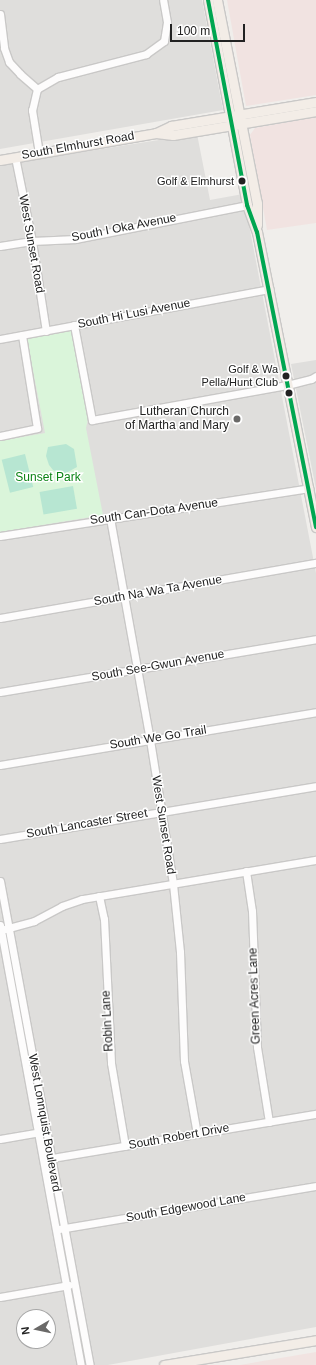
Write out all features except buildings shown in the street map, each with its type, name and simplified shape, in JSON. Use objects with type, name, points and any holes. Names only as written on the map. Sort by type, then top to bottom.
[{"type":"main road","points":[[208,0],[257,203],[257,230]]},
{"type":"main road","points":[[217,0],[236,120],[247,205],[257,230],[316,527]]},
{"type":"main road","name":"South Elmhurst Road","points":[[236,120],[316,102]]},
{"type":"main road","name":"South Elmhurst Road","points":[[0,160],[156,133],[171,126],[316,111]]},
{"type":"main road","points":[[164,1365],[316,1340]]},
{"type":"street","points":[[39,153],[32,110],[37,89],[58,77],[146,54],[164,42],[167,22],[163,0]]},
{"type":"street","points":[[0,14],[4,48],[9,62],[37,89]]},
{"type":"street","name":"West Sunset Road","points":[[15,157],[32,241],[46,331]]},
{"type":"street","name":"South I Oka Avenue","points":[[0,246],[32,241],[76,239],[247,205]]},
{"type":"street","name":"South Hi Lusi Avenue","points":[[0,339],[269,289]]},
{"type":"street","points":[[74,325],[92,420],[288,385],[311,379],[316,376]]},
{"type":"street","points":[[0,436],[37,428],[22,335]]},
{"type":"street","name":"South Can-Dota Avenue","points":[[0,536],[309,488]]},
{"type":"street","name":"West Sunset Road","points":[[110,518],[150,740],[173,884],[179,938],[184,1060],[196,1134]]},
{"type":"street","name":"South Na Wa Ta Avenue","points":[[0,618],[124,598],[316,563]]},
{"type":"street","name":"South See-Gwun Avenue","points":[[0,692],[316,639]]},
{"type":"street","name":"South We Go Trail","points":[[0,765],[316,712]]},
{"type":"street","name":"South Lancaster Street","points":[[0,839],[316,786]]},
{"type":"street","points":[[1,928],[10,928],[34,920],[70,902],[246,870],[316,860]]},
{"type":"street","name":"Green Acres Lane","points":[[246,870],[252,911],[257,1047],[269,1122]]},
{"type":"street","name":"West Lonnquist Boulevard","points":[[0,881],[10,928],[50,1158],[90,1365]]},
{"type":"street","name":"Robin Lane","points":[[99,896],[104,919],[111,1063],[125,1146]]},
{"type":"street","name":"West Lonnquist Boulevard","points":[[1,928],[65,1285],[81,1365]]},
{"type":"street","name":"South Robert Drive","points":[[42,1159],[316,1114]]},
{"type":"street","points":[[0,1139],[46,1131]]},
{"type":"street","name":"South Edgewood Lane","points":[[55,1230],[316,1186]]},
{"type":"street","points":[[0,1297],[74,1284]]},
{"type":"shaded area","points":[[0,0],[202,0],[223,110],[0,149]]},
{"type":"shaded area","points":[[227,0],[316,0],[316,95],[246,106]]},
{"type":"shaded area","points":[[316,117],[316,223],[267,230],[250,135],[255,128]]},
{"type":"shaded area","points":[[197,134],[210,200],[243,194],[316,573],[316,1327],[108,1365],[0,1365],[0,165]]},
{"type":"shaded area","points":[[316,360],[316,489],[291,364]]},
{"type":"shaded area","points":[[316,1352],[316,1365],[240,1365]]},
{"type":"green space","name":"Sunset Park","points":[[68,329],[73,333],[88,419],[86,428],[103,515],[0,532],[0,441],[45,433],[27,339],[29,337]]},
{"type":"green space","points":[[66,444],[74,449],[77,467],[66,473],[60,473],[53,470],[49,465],[46,456],[48,447]]},
{"type":"green space","points":[[25,454],[33,487],[10,493],[2,460]]},
{"type":"green space","points":[[73,486],[77,509],[44,515],[40,492]]},
{"type":"transit line","points":[[208,0],[247,205],[257,232],[316,527]]},
{"type":"place","name":"Golf & Elmhurst","points":[[242,181]]},
{"type":"place","name":"Golf & Wa Pella/Hunt Club","points":[[286,376]]},
{"type":"place","name":"Lutheran Church of Martha and Mary","points":[[237,419]]}]
